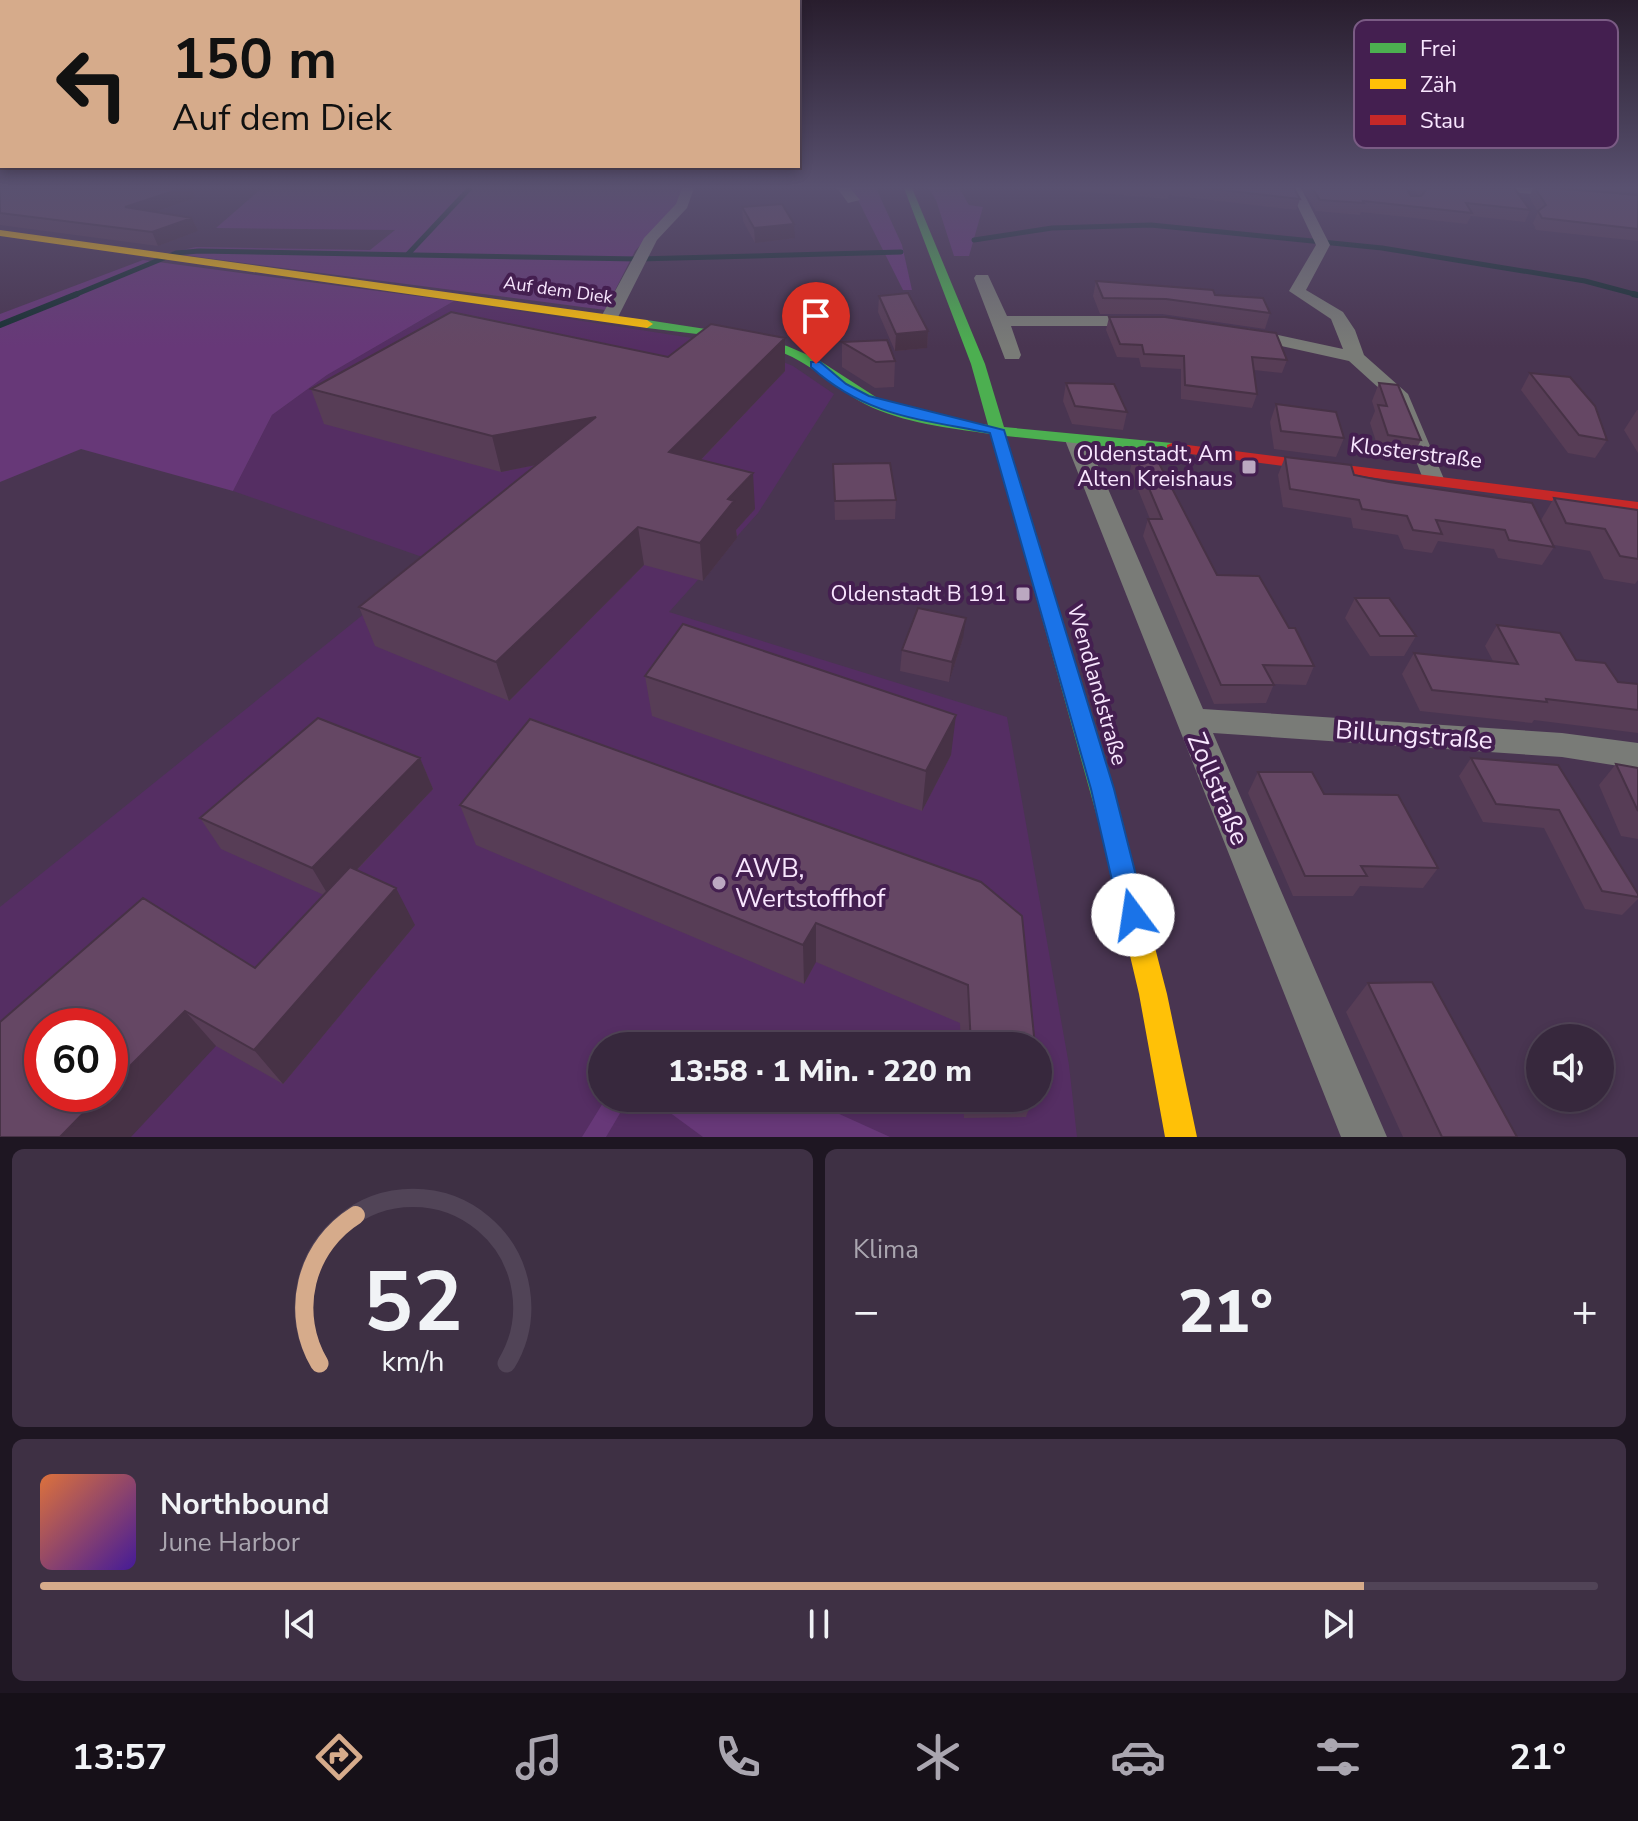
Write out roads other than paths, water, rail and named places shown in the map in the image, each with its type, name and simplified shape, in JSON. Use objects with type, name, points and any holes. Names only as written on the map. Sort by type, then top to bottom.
[{"type":"street","name":"Auf dem Diek","points":[[58,241],[610,317],[766,345],[816,364],[842,387],[864,399],[892,409],[997,430]]},
{"type":"street","points":[[610,317],[649,241]]},
{"type":"street","name":"Wendlandstraße","points":[[931,241],[978,364],[1102,789],[1153,994],[1181,1137]]},
{"type":"street","points":[[1323,241],[1297,291],[1337,316],[1346,330],[1355,357]]},
{"type":"street","points":[[982,278],[1012,355]]},
{"type":"street","points":[[1001,321],[1162,322]]},
{"type":"street","points":[[1229,330],[1355,357],[1401,398],[1433,479]]},
{"type":"street","name":"Klosterstraße","points":[[997,430],[1433,479],[1638,507]]},
{"type":"street","name":"Zollstraße","points":[[1076,440],[1189,720],[1364,1137]]},
{"type":"street","name":"Billungstraße","points":[[1189,720],[1562,745],[1638,756]]},
{"type":"waterway","points":[[408,254],[420,241]]},
{"type":"waterway","points":[[1312,241],[1382,248],[1585,281],[1638,295],[1633,294]]},
{"type":"waterway","points":[[72,296],[176,253],[199,251],[638,259],[901,252]]},
{"type":"waterway","points":[[0,325],[77,294]]},
{"type":"place","name":"Oldenstadt, Am Alten Kreishaus","points":[[1249,467]]},
{"type":"place","name":"Oldenstadt B 191","points":[[1023,594]]},
{"type":"place","name":"AWB, Wertstoffhof","points":[[719,883]]}]
